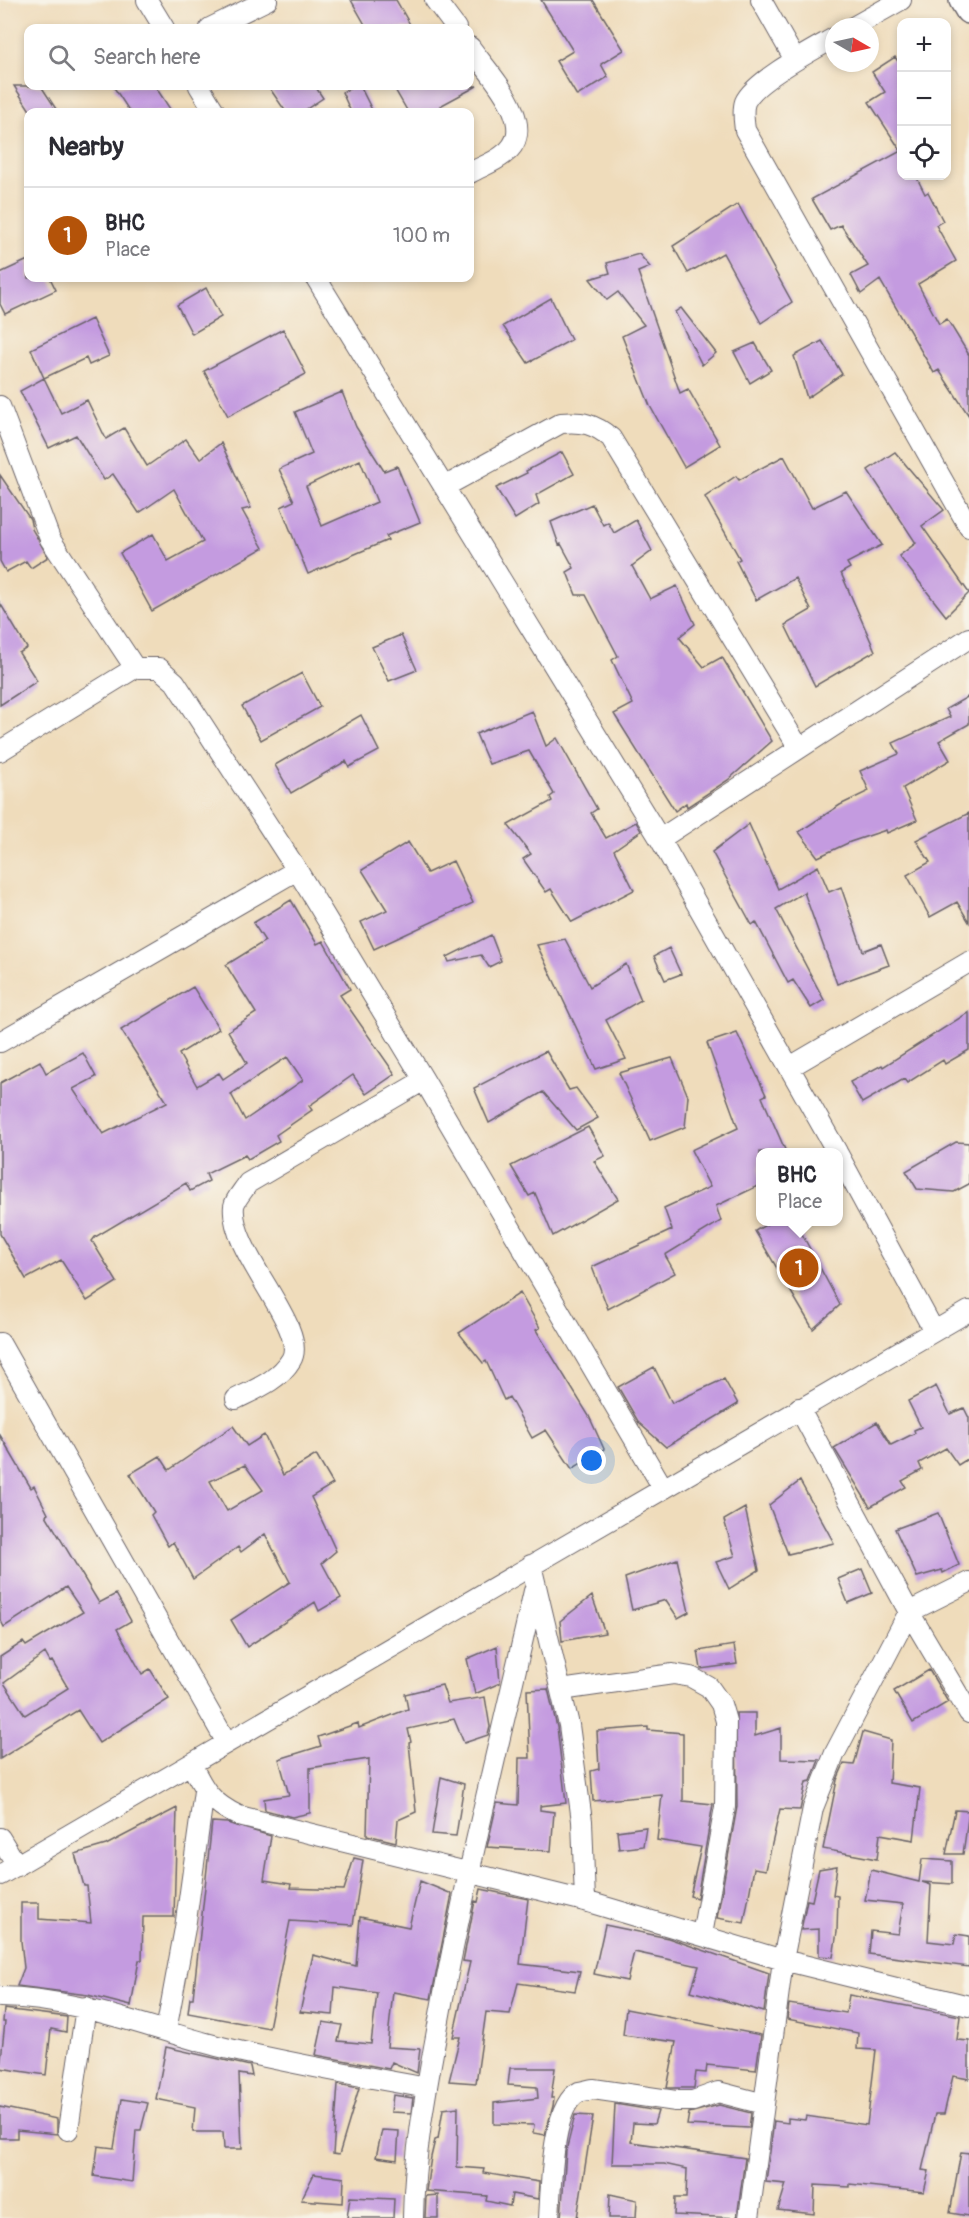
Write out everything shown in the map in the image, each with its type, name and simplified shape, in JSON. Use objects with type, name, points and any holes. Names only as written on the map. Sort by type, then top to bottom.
[{"type":"main road","points":[[963,0],[969,10]]},
{"type":"street","points":[[147,0],[162,24]]},
{"type":"street","points":[[218,24],[267,0]]},
{"type":"street","points":[[435,0],[453,24]]},
{"type":"street","points":[[761,0],[795,60]]},
{"type":"street","points":[[869,18],[901,0]]},
{"type":"street","points":[[825,43],[795,60],[755,89],[746,100],[743,113],[746,130],[969,527]]},
{"type":"street","points":[[474,53],[514,109],[518,126],[514,142],[504,155],[474,171]]},
{"type":"street","points":[[201,90],[213,108]]},
{"type":"street","points":[[318,282],[660,839],[835,1148]]},
{"type":"street","points":[[0,406],[50,539],[135,669]]},
{"type":"street","points":[[444,487],[561,423],[581,421],[600,429],[611,438],[800,748]]},
{"type":"street","points":[[660,839],[969,638]]},
{"type":"street","points":[[0,751],[135,669],[159,668],[175,682],[297,870],[424,1080],[663,1488]]},
{"type":"street","points":[[0,1042],[297,870]]},
{"type":"street","points":[[790,1067],[969,962]]},
{"type":"street","points":[[236,1400],[277,1377],[292,1358],[294,1335],[235,1231],[234,1204],[248,1183],[424,1080]]},
{"type":"street","points":[[843,1162],[934,1331]]},
{"type":"street","points":[[0,1839],[8,1871],[969,1311]]},
{"type":"street","points":[[0,1343],[227,1743]]},
{"type":"street","points":[[799,1408],[909,1612],[969,1713]]},
{"type":"street","points":[[531,1565],[569,1725],[582,1821],[585,1901]]},
{"type":"street","points":[[749,2218],[783,1960],[813,1809],[835,1753],[909,1612],[969,1582]]},
{"type":"street","points":[[413,2218],[414,2174],[427,2088],[467,1873],[536,1586]]},
{"type":"street","points":[[561,1690],[673,1674],[691,1677],[709,1688],[721,1704],[726,1721],[725,1807],[702,1935]]},
{"type":"street","points":[[191,1764],[204,1791],[220,1807],[239,1816],[585,1901],[783,1960],[969,2006]]},
{"type":"street","points":[[166,2031],[184,1938],[204,1791]]},
{"type":"street","points":[[0,1997],[86,2007],[166,2031],[290,2063],[427,2088]]},
{"type":"street","points":[[68,2130],[86,2007]]},
{"type":"street","points":[[549,2218],[555,2142],[567,2106],[578,2093],[593,2089],[693,2101],[718,2092],[764,2104]]},
{"type":"building","points":[[351,0],[396,0],[410,24],[365,24]]},
{"type":"building","points":[[541,0],[593,0],[624,50],[601,64],[608,77],[577,96],[556,61],[573,51]]},
{"type":"building","points":[[895,57],[897,60],[897,145],[869,102],[885,92],[872,72],[879,72],[879,67]]},
{"type":"building","points":[[14,86],[24,86],[24,90],[44,90],[55,108],[28,108]]},
{"type":"building","points":[[116,90],[158,90],[169,108],[127,108]]},
{"type":"building","points":[[271,90],[318,90],[323,98],[308,108],[283,108]]},
{"type":"building","points":[[362,90],[371,108],[349,108],[342,92]]},
{"type":"building","points":[[395,90],[470,90],[440,106],[441,108],[406,108]]},
{"type":"building","points":[[897,153],[897,180],[918,180],[925,194],[928,192],[943,221],[936,225],[956,261],[918,284],[939,324],[947,319],[969,355],[969,416],[939,370],[934,373],[880,280],[861,294],[851,275],[868,266],[841,225],[830,230],[812,199]]},
{"type":"building","points":[[738,204],[792,302],[761,323],[723,253],[688,273],[673,246]]},
{"type":"building","points":[[639,254],[650,267],[638,272],[680,393],[688,389],[720,445],[684,467],[650,406],[622,336],[644,325],[618,292],[607,300],[590,279],[610,273],[607,263]]},
{"type":"building","points":[[24,262],[24,282],[52,282],[56,290],[5,314],[0,304],[0,273]]},
{"type":"building","points":[[206,288],[221,317],[192,334],[177,305]]},
{"type":"building","points":[[551,298],[571,340],[528,363],[503,326]]},
{"type":"building","points":[[681,308],[716,353],[702,365],[675,312]]},
{"type":"building","points":[[92,319],[109,356],[89,365],[86,358],[44,378],[31,349]]},
{"type":"building","points":[[283,329],[306,374],[228,416],[204,371]]},
{"type":"building","points":[[822,341],[842,374],[807,398],[794,356]]},
{"type":"building","points":[[755,343],[771,370],[750,383],[734,352]]},
{"type":"building","points":[[44,378],[61,413],[87,400],[106,439],[124,428],[147,466],[186,439],[200,459],[221,443],[251,508],[242,510],[263,548],[152,611],[120,553],[153,534],[168,561],[203,542],[174,489],[139,513],[113,474],[104,480],[76,435],[49,448],[20,391]]},
{"type":"building","points":[[342,392],[356,427],[384,471],[397,466],[420,522],[386,536],[388,540],[308,574],[281,507],[294,501],[279,469],[312,454],[295,412]],"holes":[[[360,460],[377,502],[322,526],[306,486]]]},
{"type":"building","points":[[562,452],[574,474],[536,495],[539,504],[515,519],[496,488]]},
{"type":"building","points":[[895,452],[944,510],[922,526],[969,593],[946,616],[899,556],[916,543],[868,470]]},
{"type":"building","points":[[784,456],[812,508],[846,491],[882,545],[847,563],[850,568],[841,573],[875,651],[815,686],[785,625],[811,610],[795,578],[756,600],[736,561],[740,559],[705,497],[736,476],[739,480]]},
{"type":"building","points":[[0,475],[30,519],[32,529],[48,557],[31,568],[26,561],[6,572],[0,561]]},
{"type":"building","points":[[592,504],[603,525],[608,522],[614,533],[636,520],[652,551],[632,566],[650,599],[677,586],[695,624],[679,637],[704,667],[722,657],[772,741],[728,780],[687,807],[686,803],[675,811],[614,714],[633,704],[612,660],[618,656],[586,595],[576,595],[567,572],[574,568],[561,544],[559,545],[551,522]]},
{"type":"building","points":[[0,603],[27,648],[19,653],[37,681],[0,705]]},
{"type":"building","points":[[401,635],[417,670],[389,681],[372,647]]},
{"type":"building","points":[[302,673],[320,707],[261,740],[242,706]]},
{"type":"building","points":[[969,696],[969,724],[939,741],[950,760],[903,788],[917,820],[887,833],[886,830],[850,842],[818,857],[799,832],[840,805],[869,791],[860,771],[899,754],[893,743],[950,717],[946,709]]},
{"type":"building","points":[[532,711],[546,746],[557,738],[597,809],[591,813],[606,838],[636,822],[641,831],[614,850],[634,890],[572,922],[551,889],[546,892],[523,859],[531,854],[508,825],[552,801],[550,797],[554,794],[529,751],[489,764],[476,734]]},
{"type":"building","points":[[361,715],[379,751],[349,767],[346,761],[291,793],[275,765]]},
{"type":"building","points":[[969,813],[969,922],[957,902],[930,917],[907,875],[930,862],[916,840]]},
{"type":"building","points":[[749,824],[778,889],[818,866],[829,892],[841,887],[863,951],[881,944],[889,965],[837,984],[804,892],[776,909],[824,1000],[811,1008],[793,980],[788,983],[756,922],[752,925],[712,852]]},
{"type":"building","points":[[408,842],[427,873],[453,861],[473,903],[374,949],[361,922],[387,910],[362,870]]},
{"type":"building","points":[[291,900],[317,944],[323,941],[350,989],[340,995],[395,1074],[366,1094],[353,1075],[309,1106],[312,1110],[276,1135],[279,1141],[248,1159],[245,1155],[206,1174],[209,1181],[190,1191],[186,1183],[95,1237],[92,1241],[117,1282],[87,1301],[61,1260],[26,1279],[0,1234],[0,1083],[40,1061],[46,1073],[83,1053],[96,1077],[73,1089],[103,1134],[167,1102],[121,1030],[193,987],[219,1029],[179,1054],[197,1086],[219,1073],[223,1079],[247,1063],[228,1031],[256,1013],[226,965],[265,941],[253,923]],"holes":[[[287,1057],[303,1080],[245,1120],[231,1094]]]},
{"type":"building","points":[[491,935],[501,961],[489,967],[481,955],[449,962],[447,957]]},
{"type":"building","points":[[565,939],[590,987],[626,964],[641,1000],[606,1020],[626,1059],[596,1069],[537,945]]},
{"type":"building","points":[[669,948],[681,974],[665,980],[654,956]]},
{"type":"building","points":[[969,1012],[969,1050],[945,1064],[943,1060],[907,1083],[904,1079],[862,1103],[850,1082],[882,1065],[883,1067]]},
{"type":"building","points":[[737,1033],[766,1095],[762,1097],[784,1148],[756,1148],[756,1187],[716,1206],[721,1221],[665,1255],[675,1273],[608,1309],[592,1267],[672,1230],[664,1208],[710,1187],[691,1150],[738,1128],[707,1043]]},
{"type":"building","points":[[546,1051],[569,1090],[576,1088],[598,1118],[576,1130],[543,1092],[489,1123],[474,1088]]},
{"type":"building","points":[[672,1058],[688,1096],[685,1127],[650,1141],[619,1073]]},
{"type":"building","points":[[588,1127],[605,1156],[594,1161],[618,1199],[553,1236],[535,1193],[529,1196],[511,1166]]},
{"type":"building","points":[[956,1142],[969,1143],[969,1184],[954,1192],[917,1189],[906,1171]]},
{"type":"building","points":[[764,1226],[798,1226],[840,1305],[813,1329],[755,1231]]},
{"type":"building","points":[[520,1293],[540,1328],[536,1330],[589,1416],[604,1449],[572,1469],[546,1430],[532,1438],[509,1397],[504,1400],[486,1361],[483,1363],[459,1333]]},
{"type":"building","points":[[654,1367],[672,1403],[724,1379],[738,1404],[666,1447],[639,1423],[618,1387]]},
{"type":"building","points":[[936,1386],[950,1414],[964,1408],[969,1418],[969,1458],[958,1465],[946,1448],[919,1463],[922,1470],[902,1481],[906,1487],[870,1507],[834,1448],[877,1422],[891,1445],[915,1433],[914,1430],[921,1427],[908,1401]]},
{"type":"building","points":[[233,1426],[247,1446],[264,1435],[283,1475],[316,1455],[333,1484],[311,1497],[336,1551],[322,1563],[341,1598],[319,1611],[315,1602],[247,1647],[231,1620],[290,1582],[265,1534],[241,1552],[238,1547],[193,1579],[173,1542],[168,1546],[151,1515],[154,1512],[130,1474],[160,1456],[169,1470]],"holes":[[[245,1465],[263,1490],[227,1511],[210,1481]]]},
{"type":"building","points":[[0,1435],[31,1488],[34,1486],[48,1514],[46,1515],[99,1603],[116,1594],[131,1621],[117,1629],[142,1674],[150,1669],[169,1699],[99,1743],[78,1710],[0,1759],[0,1657],[23,1642],[26,1646],[83,1612],[66,1587],[4,1627],[0,1619]],"holes":[[[45,1653],[50,1662],[52,1661],[68,1688],[25,1715],[4,1683]]]},
{"type":"building","points":[[800,1481],[834,1543],[788,1554],[769,1505]]},
{"type":"building","points":[[745,1508],[759,1570],[729,1589],[716,1562],[735,1556],[724,1520]]},
{"type":"building","points":[[938,1513],[959,1565],[943,1573],[942,1570],[917,1577],[895,1529]]},
{"type":"building","points":[[677,1559],[689,1612],[678,1618],[666,1600],[632,1610],[625,1578]]},
{"type":"building","points":[[862,1569],[872,1593],[848,1603],[838,1579]]},
{"type":"building","points":[[592,1596],[605,1633],[562,1641],[560,1621]]},
{"type":"building","points":[[734,1645],[737,1664],[701,1669],[698,1651]]},
{"type":"building","points":[[497,1646],[500,1683],[475,1694],[467,1659]]},
{"type":"building","points":[[929,1670],[948,1702],[913,1723],[894,1691]]},
{"type":"building","points":[[442,1685],[448,1703],[485,1697],[490,1727],[488,1735],[464,1743],[454,1719],[408,1729],[416,1812],[398,1820],[396,1842],[367,1835],[369,1759],[310,1768],[310,1813],[292,1817],[265,1810],[264,1799],[289,1795],[279,1759],[321,1746],[318,1737],[358,1723],[359,1728],[408,1709],[405,1694]]},
{"type":"building","points":[[548,1689],[557,1727],[566,1803],[540,1806],[540,1810],[554,1812],[551,1851],[487,1847],[497,1803],[518,1805],[519,1758],[530,1758],[527,1690]]},
{"type":"building","points":[[736,1713],[755,1713],[755,1736],[781,1728],[781,1759],[819,1760],[811,1781],[806,1782],[800,1810],[780,1809],[766,1870],[754,1868],[744,1923],[717,1918],[737,1807]]},
{"type":"building","points":[[648,1727],[648,1730],[683,1733],[683,1801],[713,1804],[697,1898],[690,1896],[701,1847],[657,1840],[662,1795],[593,1801],[591,1771],[599,1769],[597,1731]]},
{"type":"building","points":[[863,1732],[891,1740],[889,1783],[920,1788],[914,1840],[880,1834],[877,1859],[823,1849],[837,1780],[844,1764],[854,1765]]},
{"type":"building","points":[[441,1777],[464,1784],[456,1836],[432,1834]]},
{"type":"building","points":[[177,1808],[174,1917],[143,1917],[142,1960],[139,1960],[131,2006],[88,1995],[17,1986],[24,1968],[21,1903],[39,1903],[39,1919],[91,1923],[87,1886],[84,1886],[75,1854],[106,1845]]},
{"type":"building","points":[[955,1810],[969,1811],[963,1854],[946,1854]]},
{"type":"building","points":[[212,1822],[227,1823],[271,1836],[264,1880],[291,1884],[290,1888],[344,1890],[354,1858],[363,1860],[353,1925],[290,1921],[269,2028],[188,2013],[190,1998],[193,1998]]},
{"type":"building","points":[[646,1827],[643,1846],[619,1849],[617,1831]]},
{"type":"building","points":[[922,1859],[952,1861],[952,1884],[922,1882],[931,1885],[928,1941],[954,1944],[956,1934],[969,1936],[969,1967],[869,1954],[871,1931],[898,1934],[903,1904],[865,1900],[871,1870],[919,1882]]},
{"type":"building","points":[[837,1866],[833,1895],[838,1896],[837,1932],[833,1957],[819,1956],[819,1929],[801,1930],[807,1900],[812,1901],[819,1869]]},
{"type":"building","points":[[420,1881],[452,1894],[431,1999],[393,1992],[387,2047],[420,2049],[417,2073],[392,2062],[389,2069],[316,2055],[323,2022],[342,2025],[338,2041],[371,2044],[377,1993],[335,1987],[333,2015],[300,2012],[313,1955],[356,1966],[360,1917],[409,1927]]},
{"type":"building","points":[[481,1889],[528,1899],[520,1964],[580,1971],[575,1991],[518,1983],[510,2014],[486,2012],[476,2083],[449,2081],[460,2037],[453,2037],[470,1962],[463,1961],[475,1901],[478,1902]]},
{"type":"building","points":[[605,1925],[668,1938],[769,1973],[764,2012],[691,1991],[699,1966],[634,1952],[627,1981],[594,1974]]},
{"type":"building","points":[[849,1995],[960,2016],[957,2040],[969,2041],[969,2079],[953,2076],[944,2114],[935,2114],[922,2170],[929,2171],[924,2192],[850,2184],[850,2187],[815,2185],[814,2214],[778,2210],[786,2184],[766,2182],[774,2121],[788,2123],[788,2118],[805,2120],[806,2116],[867,2125],[876,2050],[857,2049],[858,2033],[787,2019],[789,2004],[846,2013]]},
{"type":"building","points":[[4,2009],[67,2017],[66,2032],[51,2029],[46,2075],[0,2068],[5,2022],[3,2022]]},
{"type":"building","points":[[626,2009],[761,2035],[756,2070],[707,2065],[706,2073],[696,2072],[694,2088],[667,2088],[676,2042],[623,2035]]},
{"type":"building","points":[[166,2047],[250,2066],[252,2076],[239,2074],[242,2149],[224,2149],[223,2132],[193,2132],[195,2107],[156,2099]]},
{"type":"building","points":[[510,2068],[555,2068],[551,2098],[554,2098],[553,2106],[545,2135],[533,2133],[534,2125],[494,2124],[494,2103],[538,2098],[537,2087],[508,2085]]},
{"type":"building","points":[[338,2084],[359,2088],[339,2155],[333,2154]]},
{"type":"building","points":[[393,2095],[413,2098],[411,2113],[391,2112]]},
{"type":"building","points":[[122,2099],[148,2103],[141,2130],[136,2130],[132,2182],[94,2176],[98,2146],[114,2148]]},
{"type":"building","points":[[615,2104],[658,2111],[654,2124],[633,2123],[631,2142],[745,2158],[737,2218],[674,2215],[675,2198],[686,2198],[687,2169],[664,2164],[612,2164]]},
{"type":"building","points":[[719,2105],[751,2113],[749,2128],[687,2125],[689,2113]]},
{"type":"building","points":[[0,2107],[57,2119],[57,2134],[17,2130],[17,2138],[0,2138]]},
{"type":"building","points":[[458,2107],[457,2167],[484,2169],[483,2173],[539,2182],[538,2199],[512,2194],[510,2206],[486,2201],[487,2196],[426,2191],[431,2157],[435,2140],[438,2139],[443,2109]]},
{"type":"building","points":[[575,2115],[593,2116],[577,2218],[561,2218],[566,2151]]},
{"type":"building","points":[[382,2130],[399,2131],[397,2160],[376,2157]]},
{"type":"building","points":[[961,2152],[969,2153],[969,2216],[950,2213]]},
{"type":"building","points":[[314,2174],[344,2178],[343,2203],[301,2200]]},
{"type":"building","points":[[610,2194],[637,2200],[636,2218],[609,2218]]},
{"type":"building","points":[[438,2195],[438,2218],[425,2218],[426,2196]]},
{"type":"building","points":[[350,2197],[394,2199],[393,2218],[347,2218]]},
{"type":"place","name":"BHC","points":[[799,1268]]}]
